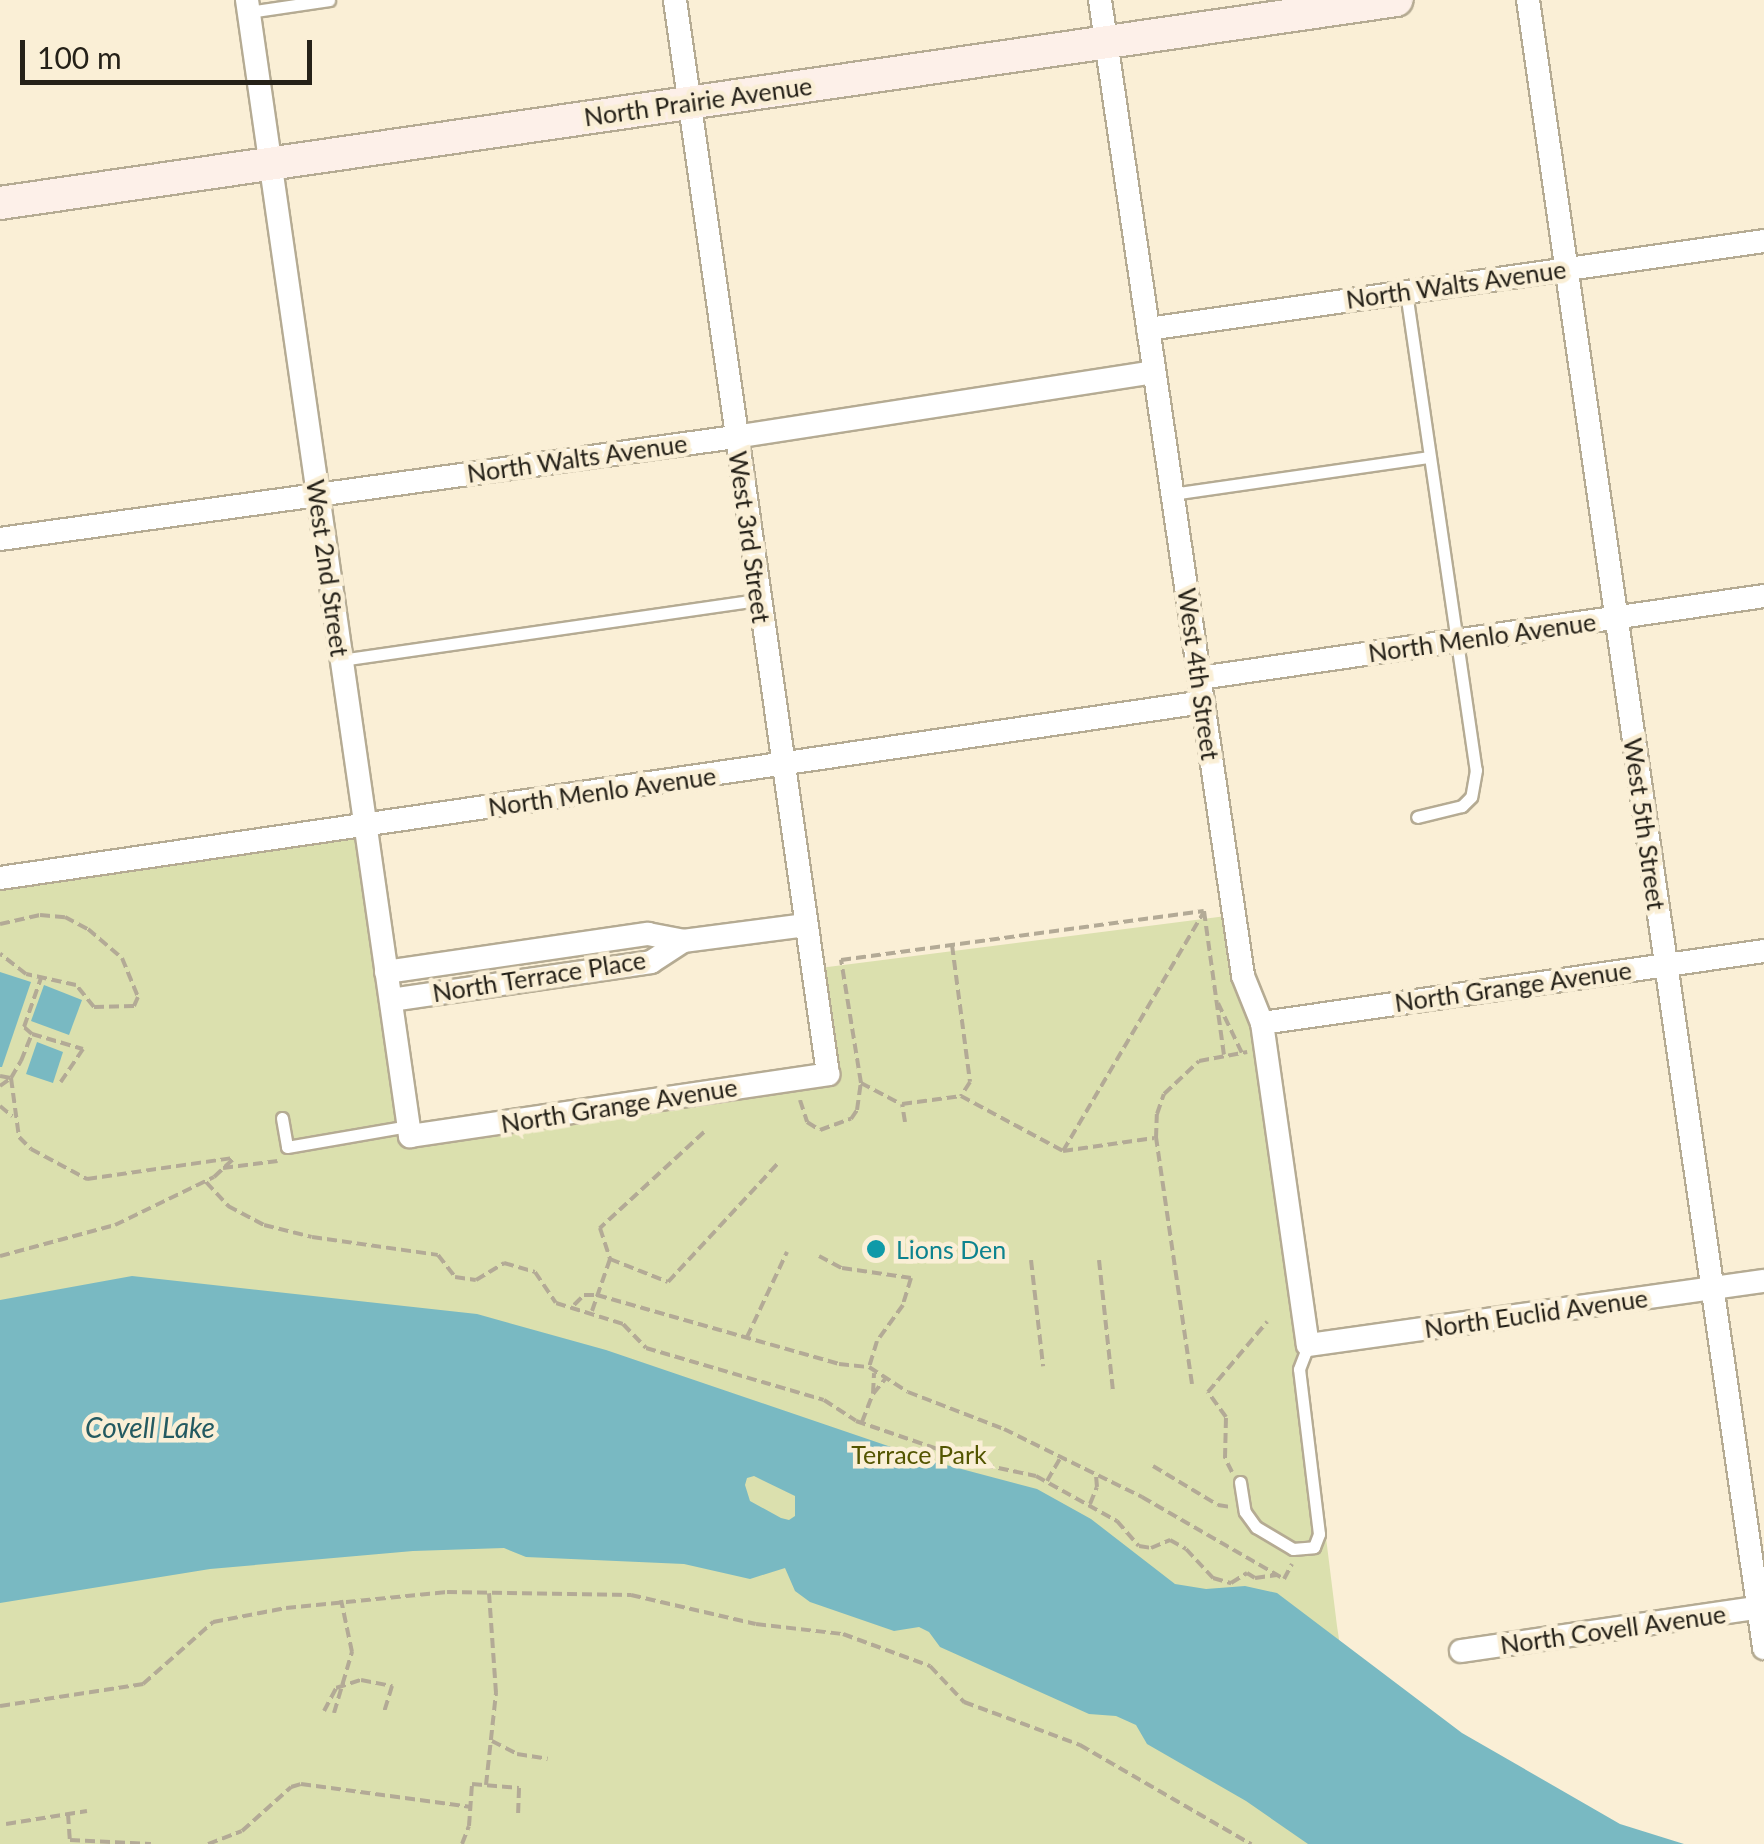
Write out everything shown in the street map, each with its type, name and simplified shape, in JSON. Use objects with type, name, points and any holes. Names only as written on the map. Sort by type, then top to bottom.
[{"type":"street","name":"West 3rd Street","points":[[674,0],[828,1074]]},
{"type":"street","name":"West 4th Street","points":[[1100,0],[1243,976],[1262,1023],[1254,1052],[1308,1346]]},
{"type":"street","name":"North Prairie Avenue","points":[[0,203],[1396,0]]},
{"type":"street","name":"West 5th Street","points":[[1528,0],[1764,1648]]},
{"type":"street","name":"West 2nd Street","points":[[248,6],[410,1131]]},
{"type":"street","name":"North Walts Avenue","points":[[1148,329],[1764,240]]},
{"type":"street","name":"North Walts Avenue","points":[[0,538],[735,436],[1154,372]]},
{"type":"street","name":"North Menlo Avenue","points":[[1200,678],[1764,596]]},
{"type":"street","name":"North Menlo Avenue","points":[[0,878],[1203,702]]},
{"type":"street","name":"North Terrace Place","points":[[386,972],[648,934],[684,941],[806,924]]},
{"type":"street","name":"North Terrace Place","points":[[390,1000],[651,962],[684,941]]},
{"type":"street","name":"North Grange Avenue","points":[[1262,1023],[1764,951]]},
{"type":"street","name":"North Grange Avenue","points":[[410,1131],[828,1074]]},
{"type":"street","name":"North Euclid Avenue","points":[[1308,1346],[1764,1281]]},
{"type":"street","name":"North Covell Avenue","points":[[1461,1651],[1761,1608]]},
{"type":"lane","points":[[248,6],[329,0]]},
{"type":"lane","points":[[1406,292],[1476,783],[1462,806],[1417,816]]},
{"type":"lane","points":[[1172,494],[1429,457]]},
{"type":"lane","points":[[341,660],[759,600]]},
{"type":"lane","points":[[282,1118],[287,1147],[410,1131]]},
{"type":"lane","points":[[1240,1482],[1244,1506],[1256,1527],[1285,1546],[1314,1547],[1319,1534],[1299,1369],[1308,1346]]},
{"type":"path","points":[[798,1078],[807,1122],[820,1130],[851,1119],[858,1110],[860,1083],[841,960],[1204,912]]},
{"type":"path","points":[[1204,912],[1224,1055]]},
{"type":"path","points":[[1064,1151],[1204,912]]},
{"type":"path","points":[[0,924],[40,915],[65,917],[88,929],[122,958],[138,997],[134,1006],[94,1006],[76,985],[26,974],[0,954]]},
{"type":"path","points":[[952,945],[970,1082],[961,1096]]},
{"type":"path","points":[[41,978],[24,1027],[32,1034],[83,1049],[61,1082]]},
{"type":"path","points":[[1217,1002],[1254,1052]]},
{"type":"path","points":[[0,1256],[115,1226],[206,1182],[233,1158],[87,1179],[31,1149],[19,1136],[13,1117],[11,1078],[32,1034]]},
{"type":"path","points":[[1192,1384],[1156,1138],[1164,1094],[1199,1061],[1254,1052]]},
{"type":"path","points":[[0,1076],[11,1078]]},
{"type":"path","points":[[0,1086],[11,1078]]},
{"type":"path","points":[[860,1083],[902,1104],[961,1096],[1064,1151],[1156,1138]]},
{"type":"path","points":[[902,1104],[905,1122]]},
{"type":"path","points":[[0,1106],[13,1117]]},
{"type":"path","points":[[591,1312],[610,1259],[600,1228],[704,1132]]},
{"type":"path","points":[[610,1259],[668,1282],[779,1162]]},
{"type":"path","points":[[206,1182],[228,1206],[264,1225],[312,1238],[438,1256],[455,1277],[465,1279],[476,1280],[504,1263],[534,1272],[556,1302],[624,1324],[646,1348],[824,1400],[862,1423],[1047,1481],[1117,1521],[1139,1546],[1151,1548],[1170,1540],[1208,1573],[1231,1583],[1247,1572],[1255,1578],[1277,1575]]},
{"type":"path","points":[[747,1337],[787,1252]]},
{"type":"path","points":[[820,1256],[842,1268],[911,1278],[903,1304],[877,1341],[869,1367]]},
{"type":"path","points":[[1031,1260],[1043,1366]]},
{"type":"path","points":[[1099,1260],[1114,1392]]},
{"type":"path","points":[[574,1305],[584,1295],[597,1294],[839,1364],[869,1367],[885,1379],[1061,1457],[1284,1578]]},
{"type":"path","points":[[1240,1482],[1233,1478],[1225,1458],[1226,1417],[1208,1392],[1267,1322]]},
{"type":"path","points":[[873,1394],[874,1372]]},
{"type":"path","points":[[862,1423],[873,1394],[885,1379]]},
{"type":"path","points":[[1047,1481],[1061,1457]]},
{"type":"path","points":[[1153,1466],[1218,1504],[1244,1506]]},
{"type":"path","points":[[1090,1504],[1097,1487],[1096,1475]]},
{"type":"path","points":[[486,1785],[496,1692],[489,1592]]},
{"type":"path","points":[[0,1706],[143,1684],[213,1622],[341,1600],[489,1592],[631,1594],[756,1624],[843,1634],[930,1666],[964,1702],[1080,1745],[1251,1844]]},
{"type":"path","points":[[334,1713],[352,1652],[341,1600]]},
{"type":"path","points":[[324,1711],[330,1695],[360,1680],[392,1686],[384,1713]]},
{"type":"path","points":[[492,1741],[517,1754],[548,1759]]},
{"type":"path","points":[[208,1844],[242,1831],[290,1787],[300,1784],[471,1807]]},
{"type":"path","points":[[462,1844],[472,1784],[519,1788],[518,1816]]},
{"type":"path","points":[[6,1824],[87,1811]]},
{"type":"path","points":[[68,1814],[70,1840],[151,1844]]},
{"type":"green space","name":"Terrace Park","points":[[365,825],[410,1135],[827,1074],[812,969],[1234,915],[1262,1023],[1337,1626],[1370,1844],[0,1844],[0,878]]},
{"type":"water","points":[[0,972],[31,982],[2,1067],[0,1067]]},
{"type":"water","points":[[44,985],[82,1000],[69,1035],[31,1021]]},
{"type":"water","points":[[37,1042],[63,1052],[53,1083],[26,1074]]},
{"type":"water","name":"Covell Lake","points":[[132,1276],[477,1314],[606,1350],[935,1462],[1037,1489],[1091,1519],[1175,1584],[1206,1589],[1245,1586],[1277,1593],[1462,1733],[1620,1824],[1684,1844],[1308,1844],[1246,1801],[1147,1744],[1136,1725],[1116,1716],[1089,1714],[940,1647],[929,1632],[919,1627],[894,1631],[810,1602],[795,1591],[785,1568],[750,1579],[684,1564],[526,1557],[504,1548],[413,1551],[210,1569],[0,1603],[0,1300]],"holes":[[[754,1476],[795,1496],[795,1516],[789,1520],[781,1518],[750,1501],[747,1478]]]},
{"type":"place","name":"Lions Den","points":[[876,1249]]}]
